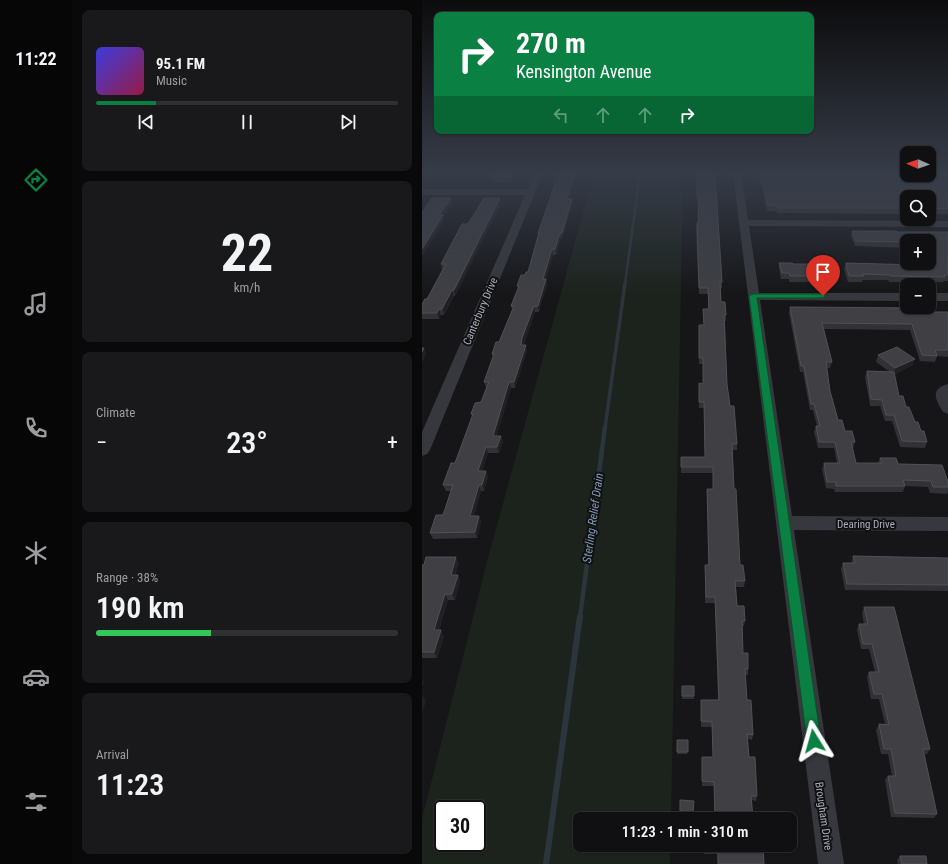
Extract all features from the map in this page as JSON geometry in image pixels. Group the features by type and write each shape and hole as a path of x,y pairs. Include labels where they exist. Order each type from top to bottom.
{"street":[{"name":"Canterbury Drive","path":"422,450 521,213"},
{"name":"Brougham Drive","path":"742,213 831,864"},
{"path":"743,223 948,224"},
{"path":"753,296 900,297"},
{"path":"936,297 948,297"},
{"path":"946,390 944,400 948,409"},
{"name":"Dearing Drive","path":"784,524 948,524"}],"shaded area":[{"name":"Sterling Relief Drain","path":"583,213 682,213 671,812 573,812 573,852 670,852 670,864 422,864 422,819 488,558"}],"building":[{"path":"422,213 440,213 439,215 443,215 422,249"},
{"path":"475,213 492,213 454,290 452,290 442,309 439,309 437,313 422,313 422,304 425,299 427,299 446,264 441,264 462,224 468,224"},
{"path":"545,213 568,213 555,249 552,249 543,279 546,279 538,306 534,306 522,338 521,345 526,345 514,382 509,382 493,436 501,436 497,447 486,447 478,471 486,471 482,485 479,485 470,516 479,516 475,532 430,533 436,515 443,515 453,485 443,485 451,463 455,463 473,414 471,414 475,403 481,402 489,382 484,382 494,354 492,354 496,342 499,342 514,306 511,306 519,286 517,286 521,275 525,275 526,272 528,272"},
{"path":"698,213 718,213 722,282 720,282 721,302 725,302 726,315 724,315 727,384 730,406 734,406 737,444 732,444 734,489 736,489 740,565 743,565 745,581 735,581 737,606 744,606 745,621 742,621 743,653 748,653 748,669 745,669 747,700 751,700 753,735 747,734 749,757 755,757 757,796 751,796 752,812 715,812 714,782 702,781 702,757 713,757 712,722 701,721 701,700 719,700 715,597 706,597 705,565 709,565 707,489 713,489 713,467 681,467 681,457 705,457 704,402 699,402 699,383 703,384 703,358 699,358 699,325 704,325 703,309 709,309 708,288 699,288 697,223"},
{"path":"852,231 948,232 948,275 944,275 945,277 863,274 864,276 849,276 846,263 900,264 900,270 936,270 936,234 900,234 900,242 856,241"},
{"path":"779,263 824,264 828,276 790,276 789,273 782,273"},
{"path":"790,307 900,308 900,314 936,314 936,312 948,312 948,350 935,350 937,356 922,355 912,324 822,323 832,362 826,362 830,391 838,420 842,420 845,431 852,431 855,442 851,442 856,463 882,463 880,458 896,458 898,464 942,465 948,482 948,487 933,487 931,481 903,480 905,486 836,486 836,482 827,482 824,463 840,463 835,442 819,442 816,426 820,426 814,404 811,404 804,366 801,366"},
{"path":"897,347 915,359 895,368 878,355"},
{"path":"867,371 894,372 899,396 903,396 906,407 909,407 915,422 918,422 921,431 924,431 927,442 902,441 894,415 886,415 882,400 871,399"},
{"path":"853,556 948,558 948,585 847,584 843,563 855,563"},
{"path":"426,557 456,557 451,575 458,575 452,594 445,594 434,630 441,630 434,652 422,652 422,565 424,565"},
{"path":"864,607 894,607 930,749 923,749 937,814 895,813 888,776 896,776 891,749 884,749 879,724 889,725 882,694 874,694 869,672 879,672 872,644 863,644 859,624 868,624"},
{"path":"682,686 694,686 694,696 682,696"},
{"path":"677,740 688,740 688,752 677,752"},
{"path":"680,800 694,801 693,812 680,811"},
{"path":"718,852 763,852 764,864 718,864"},
{"path":"900,856 926,856 927,864 902,864"}],"waterway":[{"name":"Sterling Relief Drain","path":"625,284 635,213"},
{"name":"Sterling Relief Drain","path":"605,428 625,283"},
{"name":"Sterling Relief Drain","path":"580,617 605,427"},
{"name":"Sterling Relief Drain","path":"546,864 580,616"}],"route":[{"path":"814,741 753,296 823,296"}]}
